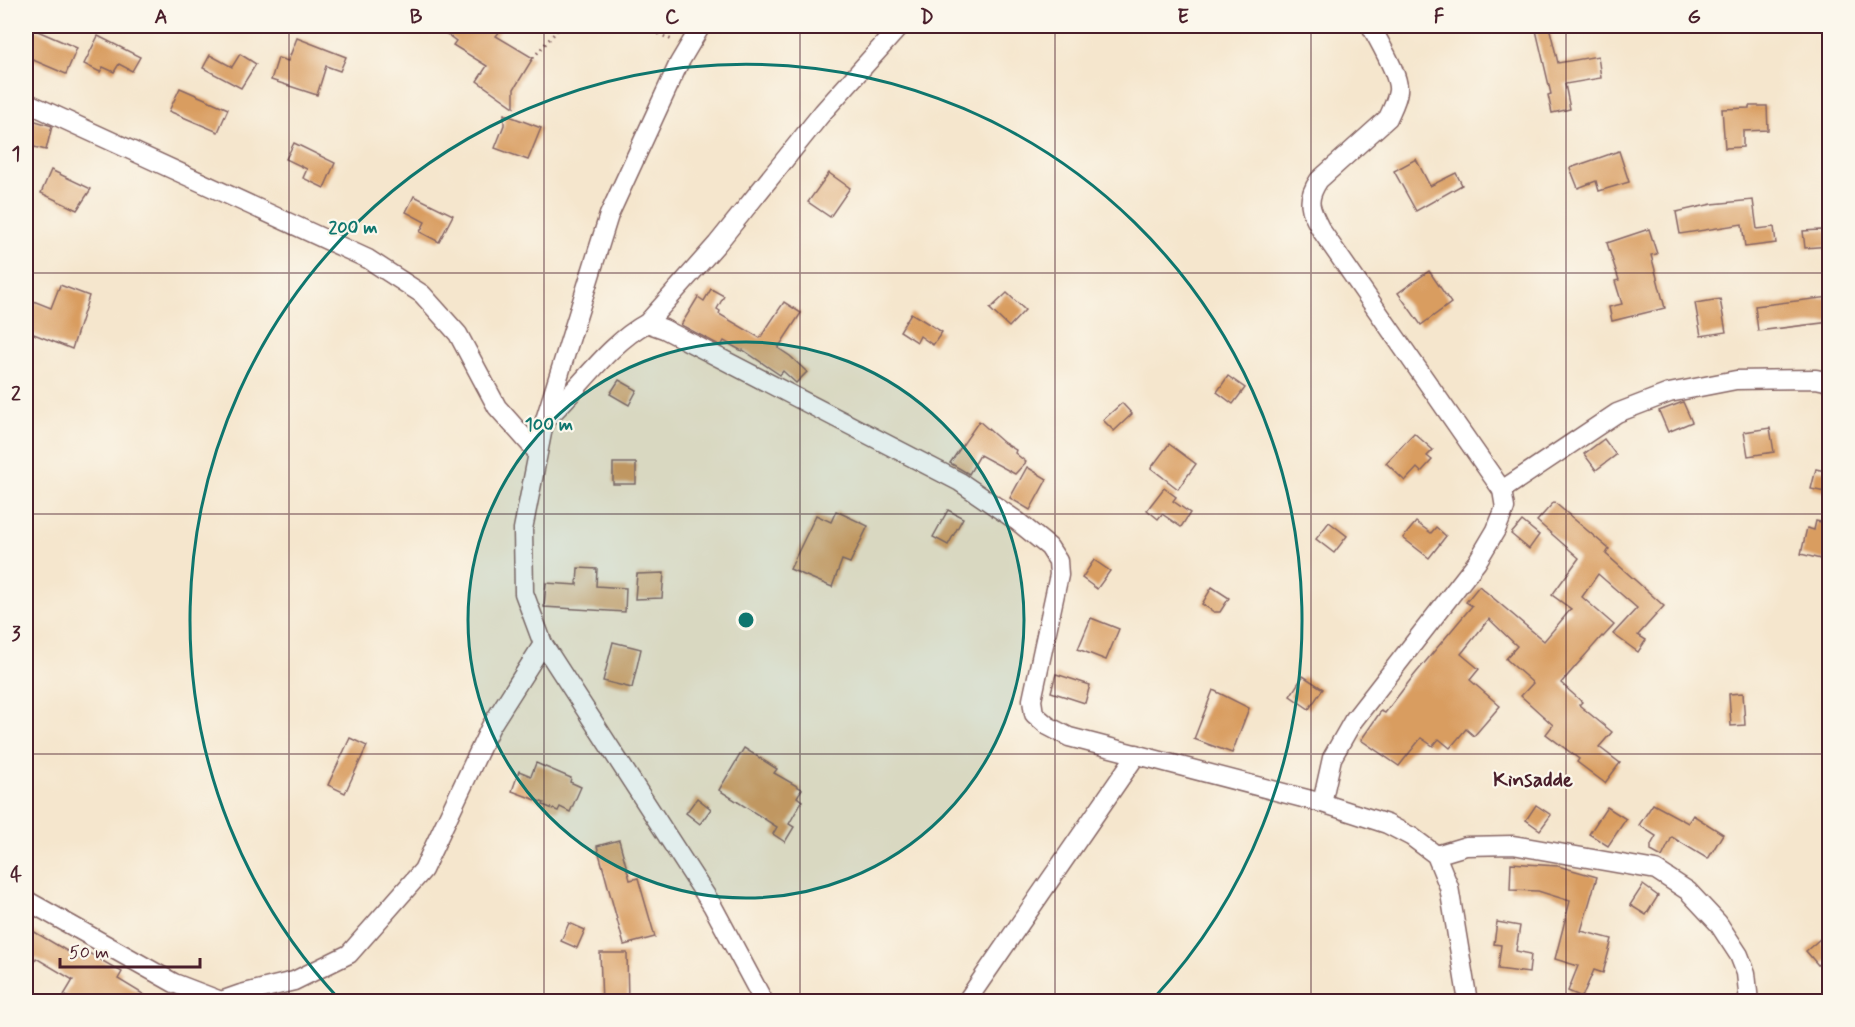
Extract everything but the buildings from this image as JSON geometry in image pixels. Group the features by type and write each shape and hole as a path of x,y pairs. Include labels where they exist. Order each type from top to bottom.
{"street":[{"path":"700,26 679,63 609,215 544,423 523,529 524,592 543,644 712,905 764,1002"},
{"path":"544,423 632,331 647,323 717,244 823,111 900,26"},
{"path":"1322,803 1332,758 1353,721 1477,562 1496,530 1505,508 1502,490 1321,230 1310,209 1311,192 1318,180 1388,118 1394,104 1398,90 1396,77 1371,26"},
{"path":"26,102 368,259 422,294 458,334 497,407 537,452"},
{"path":"647,323 664,329 960,482 1017,521 1049,547 1058,561 1059,575 1032,700 1034,714 1048,726 1069,737 1322,803 1388,824 1412,837 1436,855 1449,887 1468,1002"},
{"path":"1502,490 1617,413 1669,393 1736,380 1816,379 1830,381"},
{"path":"26,900 174,983 221,1001 294,981 349,954 423,870 491,726 543,644"},
{"path":"966,1002 1137,754"},
{"path":"1436,855 1466,846 1513,845 1656,870 1688,891 1718,923 1739,955 1746,973 1749,1002"}],"path":[{"path":"533,58 561,26 610,26"},
{"path":"642,26 650,28 661,36 689,45"}],"district":[{"name":"Kinsadde","path":"1533,780"}]}
